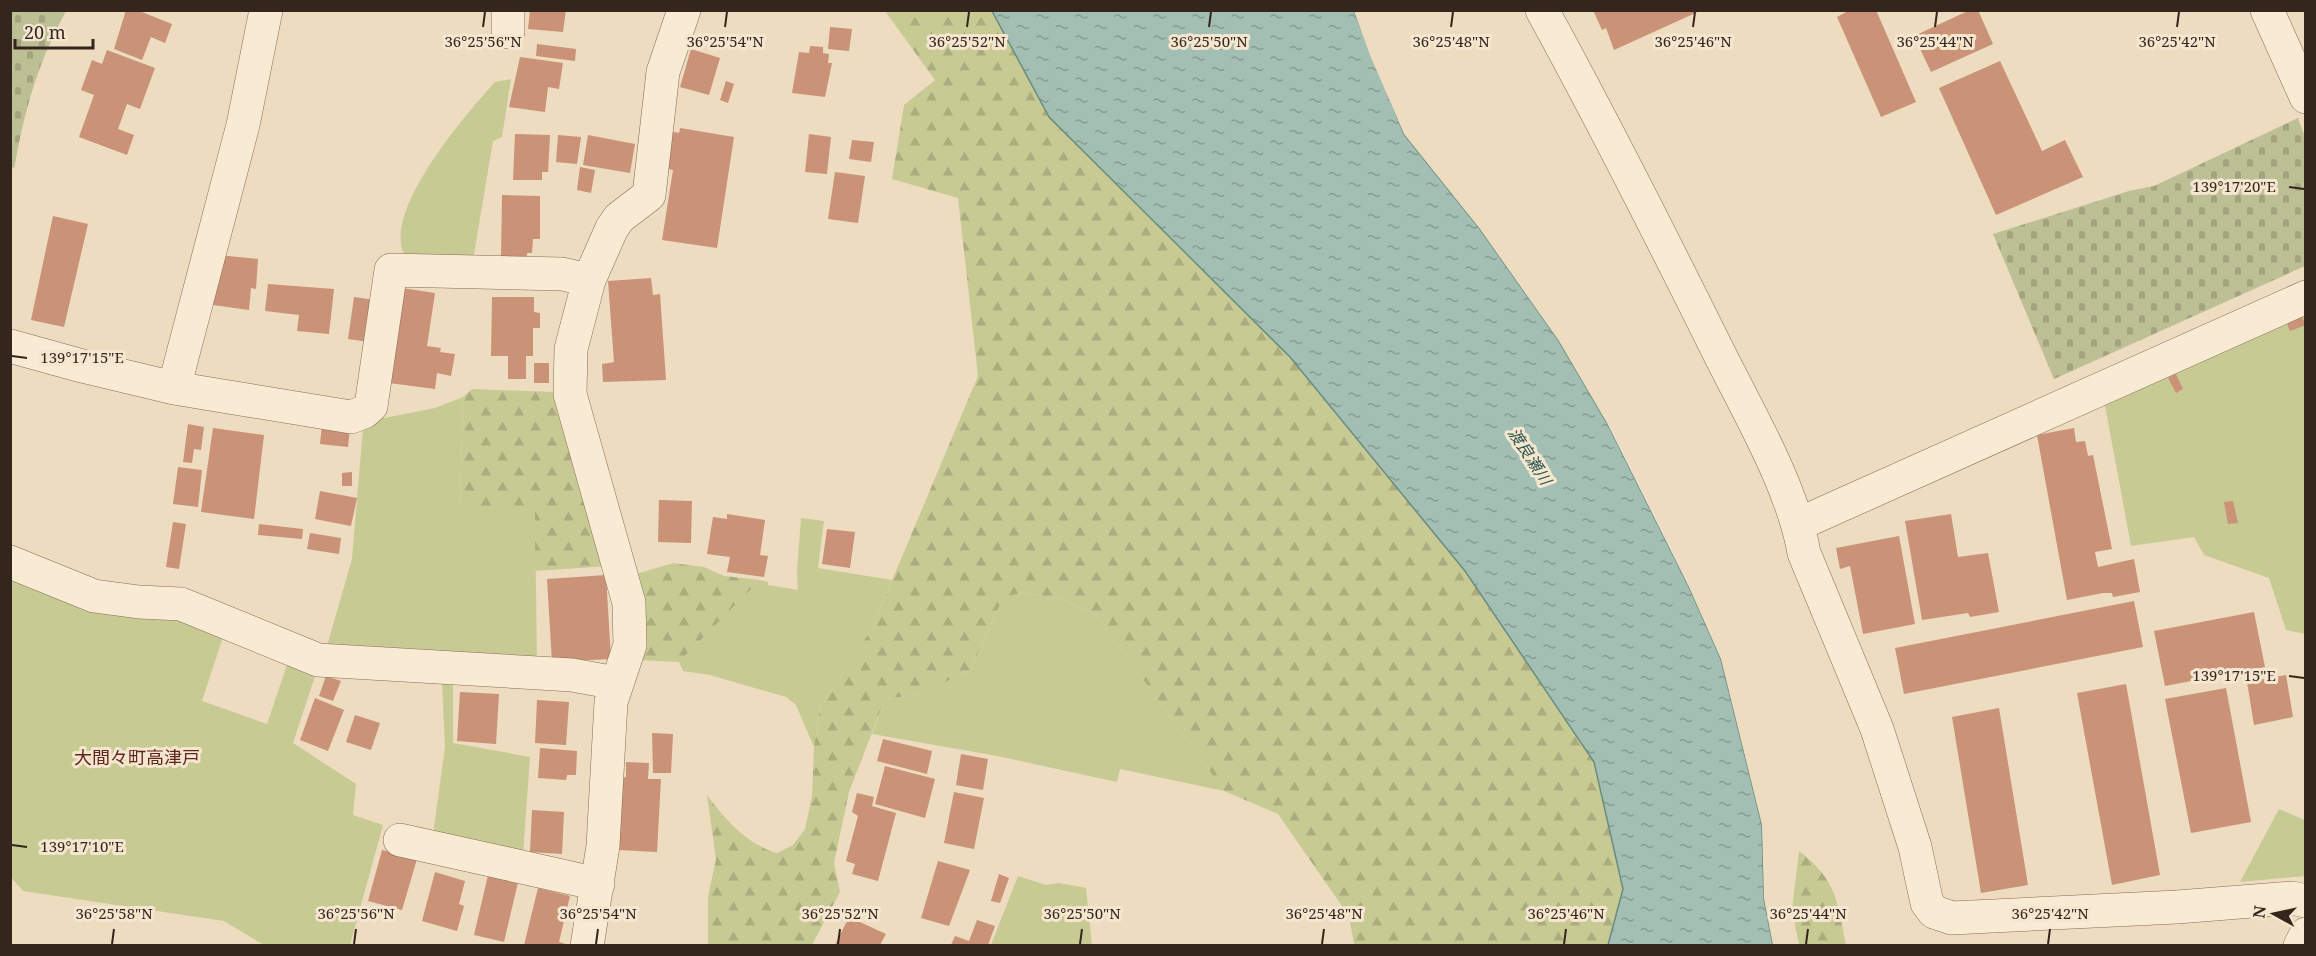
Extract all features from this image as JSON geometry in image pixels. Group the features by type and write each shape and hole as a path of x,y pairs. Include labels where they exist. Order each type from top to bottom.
{"street":[{"path":"174,388 247,108 266,10"},
{"path":"587,945 598,884 606,807 608,730 616,683 630,645 629,603 590,470 570,382 571,349 589,280 612,228 620,218 649,195 663,72 684,10"},
{"path":"1542,10 1704,323 1799,524 1804,553 1877,729 1915,847 1927,903 1934,912 1952,918 2177,907 2292,898 2306,902"},
{"path":"2267,10 2304,92"},
{"path":"10,346 174,388 351,417 364,412 371,406 391,270 562,274 589,280"},
{"path":"1799,524 2306,297"},
{"path":"10,562 94,596 139,602 181,604 318,660 572,675 616,683"},
{"path":"400,840 598,884"},
{"path":"2300,945 2306,934"}],"green space":[{"path":"11,10 66,11 47,50 33,87 14,169 10,163"},
{"path":"885,11 992,11 1049,117 1290,357 1466,571 1594,762 1623,889 1608,945 1354,945 1349,916 1278,814 1224,791 1096,615 1059,598 1021,593 1003,598 970,671 916,695 885,699 849,792 834,863 840,892 812,945 708,945 708,897 716,859 707,795 729,822 746,837 777,853 793,845 805,829 812,796 814,747 820,708 872,628 978,376 958,198 892,179 904,105 935,80"},
{"path":"511,79 502,137 493,141 473,260 404,254 401,235 405,213 431,164 448,139 495,82"},
{"path":"2298,118 2305,137 2305,266 2054,379 1993,234 2129,191 2154,186"},
{"path":"2305,311 2305,634 2286,630 2269,578 2204,555 2194,537 2131,546 2104,400"},
{"path":"472,389 554,392 609,566 535,571 535,511 460,508 463,397"},
{"path":"463,397 460,507 535,511 537,665 325,653 352,559 363,428 379,419 435,408"},
{"path":"801,518 824,521 818,568 892,580 872,628 820,708 814,747 796,705 786,697 710,675 683,671 679,662 760,580 768,582 768,585 798,590"},
{"path":"673,563 704,567 724,576 760,580 679,662 637,660 636,574"},
{"path":"10,573 224,634 202,701 267,724 290,656 317,670 293,743 356,784 353,815 383,825 350,945 264,945 224,921 23,891 10,876"},
{"path":"1021,593 1059,598 1096,615 1224,791 1120,769 1117,782 997,756 872,734 885,699 916,695 970,671 1003,598"},
{"path":"442,681 453,681 453,743 530,757 523,854 433,835 445,747"},
{"path":"2279,809 2305,820 2305,876 2240,882"},
{"path":"1799,851 1821,872 1833,892 1846,945 1799,945 1792,910"},
{"path":"1018,876 1046,885 1059,883 1086,888 1092,945 991,945"}],"water":[{"name":"渡良瀬川","path":"992,11 1354,11 1404,134 1480,229 1559,341 1607,423 1689,587 1721,659 1762,825 1764,899 1773,945 1608,945 1623,889 1594,762 1465,571 1290,357 1049,117"}],"pier":[{"path":"1357,10 1406,133 1483,227 1562,340 1610,421 1692,586 1724,659 1765,824 1767,898 1776,946 1773,945 1764,899 1762,825 1721,659 1689,587 1607,423 1559,341 1480,229 1404,134 1370,55 1354,11"}],"building":[{"path":"126,10 137,10 172,24 165,43 151,37 142,60 114,49"},
{"path":"530,10 566,10 563,32 528,29"},
{"path":"1593,10 1702,10 1614,50 1606,28 1602,30"},
{"path":"1850,10 1876,10 1916,102 1881,117 1837,17"},
{"path":"1970,10 1978,10 1993,44 1931,72 1914,36"},
{"path":"830,27 852,29 849,51 828,49"},
{"path":"537,44 576,49 575,61 536,56"},
{"path":"810,46 823,47 823,53 829,54 828,63 832,63 825,97 792,93 799,52 809,53"},
{"path":"691,49 720,58 709,95 680,87"},
{"path":"107,50 155,68 140,109 127,104 118,129 134,135 127,155 79,137 94,95 81,90 92,60 102,64"},
{"path":"520,57 563,63 559,89 548,87 545,112 509,107"},
{"path":"2000,61 2042,151 2065,140 2083,177 1996,215 1939,88"},
{"path":"726,81 734,84 728,103 720,100"},
{"path":"680,128 734,137 717,248 662,240 673,170 663,168 669,131 679,133"},
{"path":"515,134 550,135 548,172 542,172 542,180 513,180"},
{"path":"809,134 831,137 827,174 805,172"},
{"path":"558,135 581,137 577,164 556,162"},
{"path":"588,135 635,144 630,173 583,165"},
{"path":"852,140 874,142 871,162 849,159"},
{"path":"580,167 595,170 591,193 577,190"},
{"path":"835,172 865,176 858,223 828,219"},
{"path":"502,195 540,196 540,239 533,239 532,253 527,253 527,259 501,259"},
{"path":"53,216 88,224 64,327 31,320"},
{"path":"218,255 258,259 256,289 251,288 249,310 213,305"},
{"path":"651,278 653,295 660,294 666,380 603,382 602,364 614,362 608,281"},
{"path":"268,284 334,289 329,334 297,331 299,315 265,311"},
{"path":"402,288 435,293 427,346 441,348 440,352 455,354 451,376 437,373 435,389 389,383"},
{"path":"354,297 375,300 369,342 348,339"},
{"path":"492,297 534,297 534,312 540,313 540,328 533,328 533,356 526,356 526,379 508,379 508,356 491,356"},
{"path":"2302,317 2306,325 2290,331 2287,324"},
{"path":"534,363 549,363 549,383 534,383"},
{"path":"2176,374 2183,389 2176,393 2168,378"},
{"path":"188,424 204,427 201,450 194,449 192,463 183,462"},
{"path":"322,425 350,428 348,447 320,444"},
{"path":"213,428 264,435 254,519 201,512"},
{"path":"2074,428 2076,442 2085,441 2088,456 2093,455 2112,549 2095,552 2098,567 2134,559 2140,592 2113,597 2112,593 2103,593 2067,600 2037,435"},
{"path":"178,467 202,470 198,507 173,504"},
{"path":"352,472 352,486 342,486 342,473"},
{"path":"320,491 357,498 351,526 315,519"},
{"path":"659,500 692,501 691,543 658,542"},
{"path":"2233,501 2238,523 2228,524 2224,502"},
{"path":"727,514 765,520 760,555 768,556 764,577 727,572 730,557 707,554 713,517 727,519"},
{"path":"1951,514 1958,557 1988,553 1999,612 1970,617 1968,613 1922,620 1905,521"},
{"path":"173,522 186,524 179,569 166,567"},
{"path":"259,524 303,529 302,539 258,535"},
{"path":"827,529 855,532 850,568 822,564"},
{"path":"310,533 341,538 339,554 307,549"},
{"path":"1899,536 1915,624 1863,634 1850,566 1840,569 1836,548"},
{"path":"606,575 611,659 552,662 547,579"},
{"path":"2134,601 2143,647 1904,694 1895,648"},
{"path":"2254,612 2265,667 2165,686 2154,631"},
{"path":"2286,675 2293,717 2254,725 2247,682"},
{"path":"326,676 341,681 333,701 319,696"},
{"path":"2126,684 2160,875 2112,885 2077,693"},
{"path":"2226,688 2251,822 2191,833 2165,699"},
{"path":"460,692 499,694 496,744 457,741"},
{"path":"315,698 344,710 328,751 300,740"},
{"path":"537,700 569,702 566,745 535,743"},
{"path":"1999,708 2028,885 1981,893 1952,717"},
{"path":"355,715 380,723 371,750 346,742"},
{"path":"652,733 673,734 671,773 653,773"},
{"path":"883,739 932,751 927,774 877,761"},
{"path":"540,748 577,751 576,775 567,775 566,780 538,778"},
{"path":"961,754 988,759 983,790 956,785"},
{"path":"626,762 649,763 648,779 661,779 657,852 618,850 622,778 626,777"},
{"path":"885,766 935,779 925,818 875,804"},
{"path":"954,792 984,798 974,849 944,843"},
{"path":"857,793 874,797 872,806 896,813 878,881 852,874 855,864 846,861 858,816 852,812"},
{"path":"532,810 564,812 562,854 530,852"},
{"path":"382,850 417,859 402,910 368,901"},
{"path":"938,861 970,870 949,926 921,918"},
{"path":"489,871 519,878 504,942 474,935"},
{"path":"435,872 465,881 459,904 464,906 457,931 422,921"},
{"path":"999,874 1009,878 1000,903 991,901"},
{"path":"538,888 570,896 559,942 569,945 524,945"},
{"path":"849,917 886,934 880,945 835,945"},
{"path":"977,920 995,926 988,945 951,945 955,936 969,941"}],"district":[{"name":"大間々町高津戸","path":"137,758"}]}
